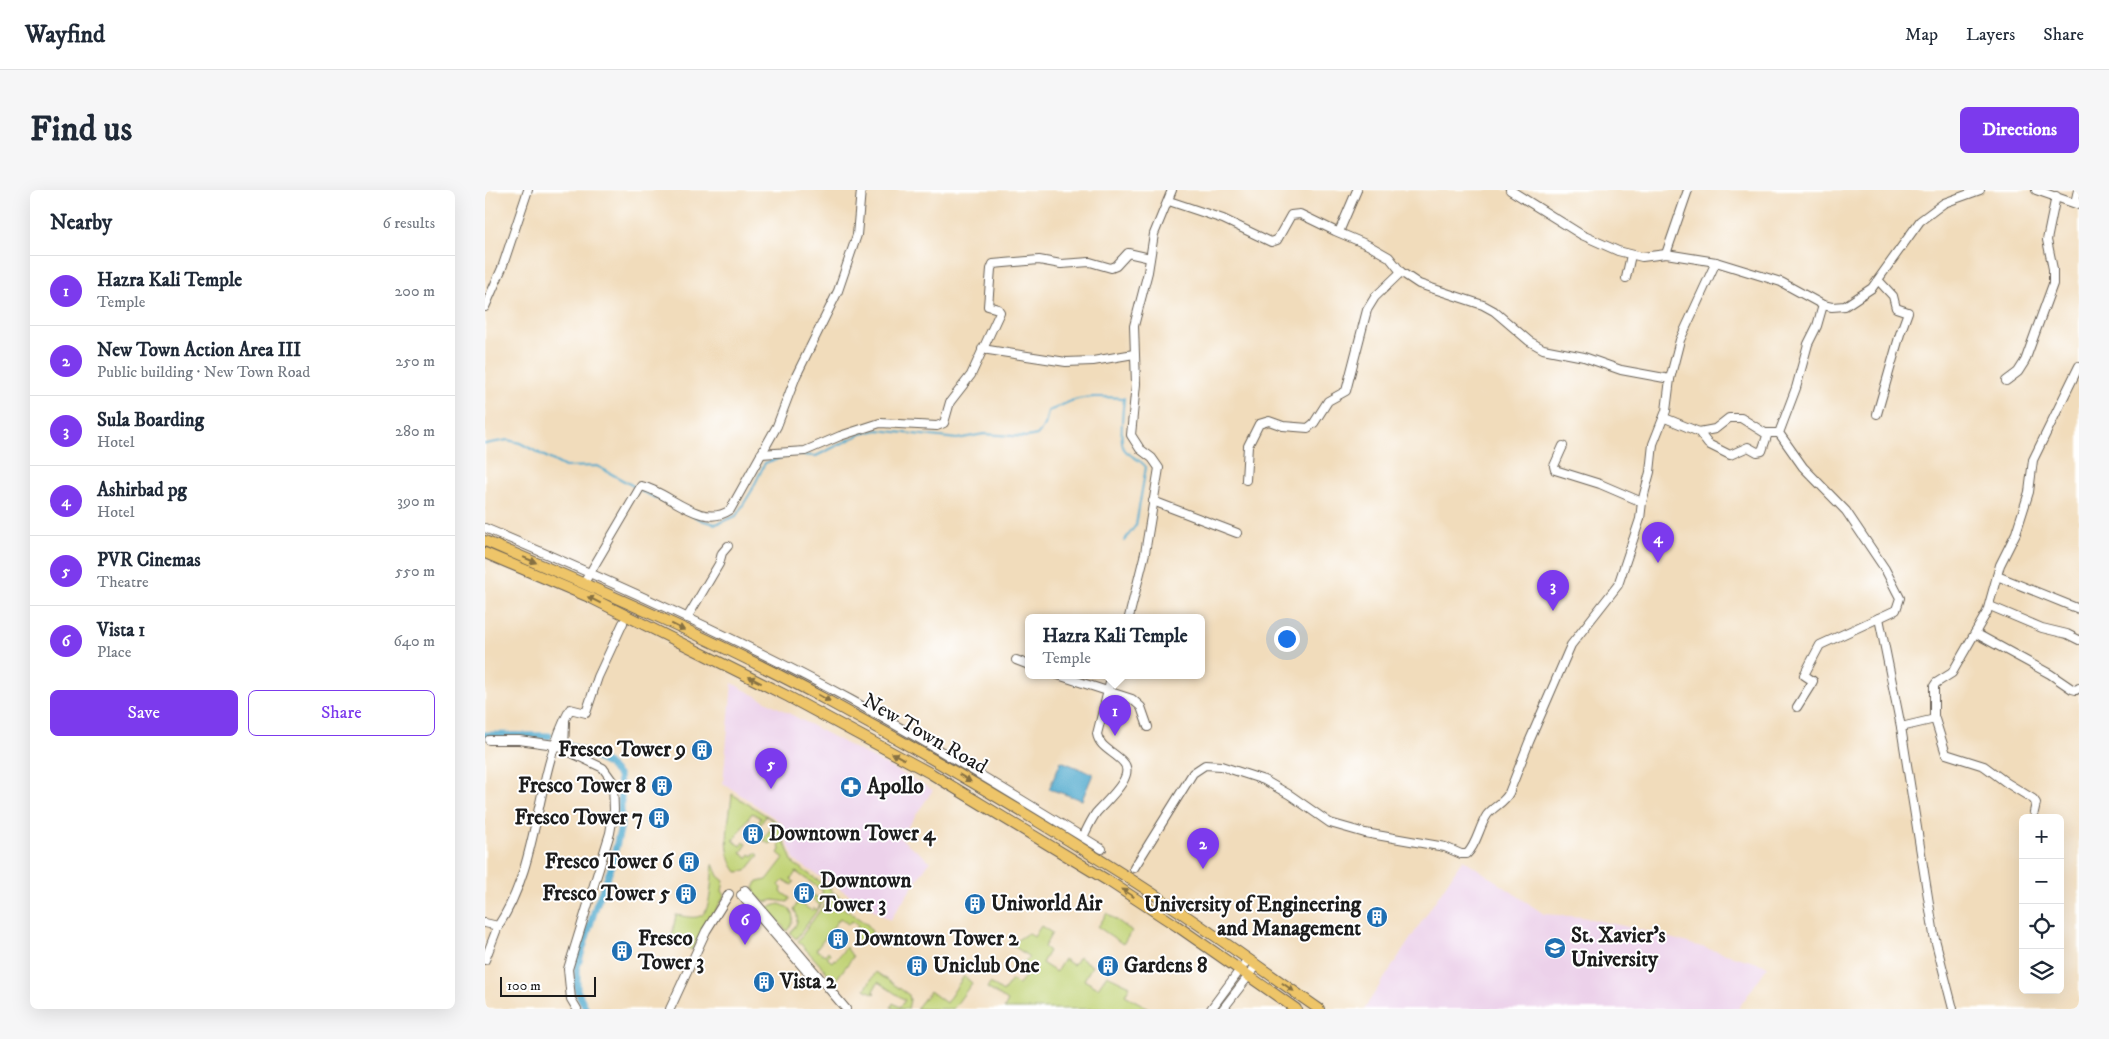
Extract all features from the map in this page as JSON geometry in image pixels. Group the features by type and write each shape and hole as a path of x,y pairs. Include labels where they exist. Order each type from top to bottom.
{"main road":[{"name":"New Town Road","path":"485,541 584,583 771,671 948,768 1125,876 1319,1009"},
{"name":"New Town Road","path":"485,553 589,597 789,697 903,758 1032,839 1125,892 1296,1009"}],"street":[{"path":"485,307 502,268 528,190"},
{"path":"584,583 640,488 700,514 718,516 729,510 734,503 777,426 797,376 838,291 857,235 861,190"},
{"path":"1130,614 1145,553 1159,468 1152,458 1140,449 1131,435 1136,384 1133,326 1147,279 1149,258 1156,228 1169,201 1172,190"},
{"path":"1339,232 1357,190"},
{"path":"1510,190 1582,235 1631,255 1642,257 1666,254 1717,262 1781,282 1823,306 1832,307 1845,306 1872,288 1879,281 1908,236 1920,222 1944,203 1980,190"},
{"path":"1666,254 1688,190"},
{"path":"2037,190 2077,204 2078,190"},
{"path":"2005,381 2018,372 2025,361 2053,284 2053,270 2047,240 2056,196"},
{"path":"1169,201 1223,219 1271,242 1277,240 1291,215 1294,213 1300,214 1364,242 1383,254 1401,272 1424,286 1483,305 1494,311 1529,341 1543,349 1584,357 1621,370 1670,380"},
{"path":"761,454 805,451 840,436 880,423 941,425 944,423 950,402 971,375 1000,312 988,306 993,264 1042,260 1050,264 1090,262 1111,268 1116,266 1128,253 1149,258"},
{"path":"1626,278 1631,255"},
{"path":"1134,868 1193,773 1205,764 1221,766 1264,780 1290,795 1330,824 1365,833 1445,847 1461,854 1467,854 1472,849 1486,816 1505,800 1509,793 1571,645 1618,585 1638,525 1650,472 1653,444 1665,418 1670,380 1685,326 1717,262"},
{"path":"1246,480 1248,446 1259,424 1269,420 1283,426 1308,428 1314,423 1328,401 1346,391 1367,310 1375,298 1401,272"},
{"path":"1877,414 1899,334 1908,312 1896,308 1893,296 1879,281"},
{"path":"1779,433 1823,306"},
{"path":"982,349 1066,362 1093,361 1134,354"},
{"path":"2033,812 2036,803 2033,799 1983,766 1946,754 1935,719 1935,684 1952,673 1989,606 2000,565 2016,533 2029,492 2033,460 2079,366"},
{"path":"1665,418 1699,432 1709,444 1730,455 1747,447 1757,452 1762,451 1768,433"},
{"path":"1699,432 1715,429 1729,418 1741,418 1768,433 1779,433"},
{"path":"1779,433 1803,467 1842,506 1885,569 1900,601 1896,610 1820,645 1803,675 1813,681 1813,683 1797,707"},
{"path":"1563,446 1554,470 1600,484 1642,502"},
{"path":"1153,502 1237,533"},
{"path":"485,528 590,572 852,700 1102,849"},
{"path":"687,618 719,564 722,553 728,546"},
{"path":"1997,576 2079,609"},
{"path":"1989,606 2079,640"},
{"path":"1879,618 1901,727 1934,935 1953,1009"},
{"path":"485,960 497,926 517,888 525,864 555,745 565,720 571,709 586,713 598,677 623,623"},
{"path":"1975,633 2072,688 2076,690 2079,688"},
{"path":"1015,660 1025,664"},
{"path":"1070,679 1132,699 1141,707 1148,727"},
{"path":"1083,837 1092,819 1119,787 1127,772 1127,767 1123,762 1098,740 1098,727 1111,679"},
{"path":"1901,727 1935,719"},
{"path":"564,750 565,720"},
{"path":"489,740 519,740 555,745 603,768 613,782 614,810 610,833 568,969 571,999 577,1009"},
{"path":"743,892 840,1009"},
{"path":"670,1009 706,931 730,895 709,933 674,1009"},
{"path":"485,923 497,926"},
{"path":"781,937 846,1009"},
{"path":"1223,1009 1252,962"},
{"path":"1211,1009 1244,973"}],"shaded area":[{"path":"732,683 933,790 900,838 930,861 890,920 795,861 784,835 782,823 723,783"},
{"name":"St. Xavier's University","path":"1463,859 1544,914 1582,917 1642,930 1768,966 1738,1009 1364,1009"}],"green space":[{"path":"732,794 780,824 781,835 776,842 773,841 769,844 763,840 773,825 770,823 772,820 766,816 760,825 758,823 761,818 752,813 733,841 741,846 744,842 747,844 741,853 747,858 750,854 753,856 755,853 759,855 746,871 737,872 732,864 727,845"},
{"path":"783,838 793,863 832,890 796,939 790,933 797,921 794,909 798,902 812,911 814,908 817,910 820,905 811,898 813,895 819,898 823,891 796,872 791,879 794,882 792,885 784,880 779,885 782,888 781,892 790,898 788,902 773,900 766,902 755,896 754,888 757,882 767,880 784,858 778,853 780,850 779,845"},
{"path":"713,864 718,876 724,881 722,891 725,895 692,950 671,939 676,915 695,917 704,913 709,901"},
{"path":"833,892 841,898 839,905 868,925 872,932 866,945 854,937 858,925 852,921 848,924 840,918 816,950 825,955 828,951 830,953 827,958 832,962 834,959 836,960 846,947 853,957 835,981 798,941"},
{"path":"779,904 788,908 792,914 792,922 787,931 767,908"},
{"path":"1107,913 1132,931 1123,944 1098,927"},
{"path":"1041,926 1052,933 1044,947 1049,951 1042,963 1056,972 1064,959 1073,965 1079,957 1092,966 1084,980 1098,988 1107,975 1130,986 1125,995 1150,1009 1004,1009 1008,1001 987,988 990,983 1003,992 1012,980 1019,985 1026,975 1019,970 1029,957 1011,944 1028,933 1034,937"},
{"path":"876,972 909,995 908,1009 895,1009 891,1007 893,1003 900,1007 905,1000 878,982 873,991 874,994 865,989"},
{"path":"964,976 972,983 953,1009 916,1009 930,991 946,1003"}],"water":[{"path":"1061,761 1093,774 1082,800 1049,789"}],"waterway":[{"path":"797,455 816,456 861,434 878,430 957,439 984,434 1027,437 1037,435 1045,425 1048,411 1071,401 1090,397 1124,398 1122,425 1124,449 1146,467 1136,525 1124,541"},
{"path":"485,444 508,440 520,443 565,467 597,466 637,488"},
{"path":"641,491 704,521 716,524 736,516 751,492 765,463 790,455"},
{"path":"485,735 549,736"},
{"path":"567,744 608,764 619,776 621,794 621,826 611,868 596,906 577,967 577,990 586,1009"}],"place":[{"name":"Ashirbad pg","path":"1658,563"},
{"name":"Sula Boarding","path":"1553,611"},
{"name":"Hazra Kali Temple","path":"1115,736"},
{"name":"Fresco Tower 9","path":"702,750"},
{"name":"Fresco Tower 8","path":"662,786"},
{"name":"Apollo","path":"851,787"},
{"name":"PVR Cinemas","path":"771,789"},
{"name":"Fresco Tower 7","path":"659,818"},
{"name":"Downtown Tower 4","path":"753,834"},
{"name":"Fresco Tower 6","path":"689,862"},
{"name":"New Town Action Area III","path":"1203,869"},
{"name":"Downtown Tower 3","path":"804,893"},
{"name":"Fresco Tower 5","path":"686,894"},
{"name":"Uniworld Air","path":"975,904"},
{"name":"University of Engineering and Management","path":"1377,917"},
{"name":"Downtown Tower 2","path":"838,939"},
{"name":"Vista 1","path":"745,945"},
{"name":"St. Xavier's University","path":"1555,948"},
{"name":"Fresco Tower 3","path":"622,951"},
{"name":"Uniclub One","path":"917,966"},
{"name":"Gardens 8","path":"1108,966"},
{"name":"Vista 2","path":"764,982"}]}
